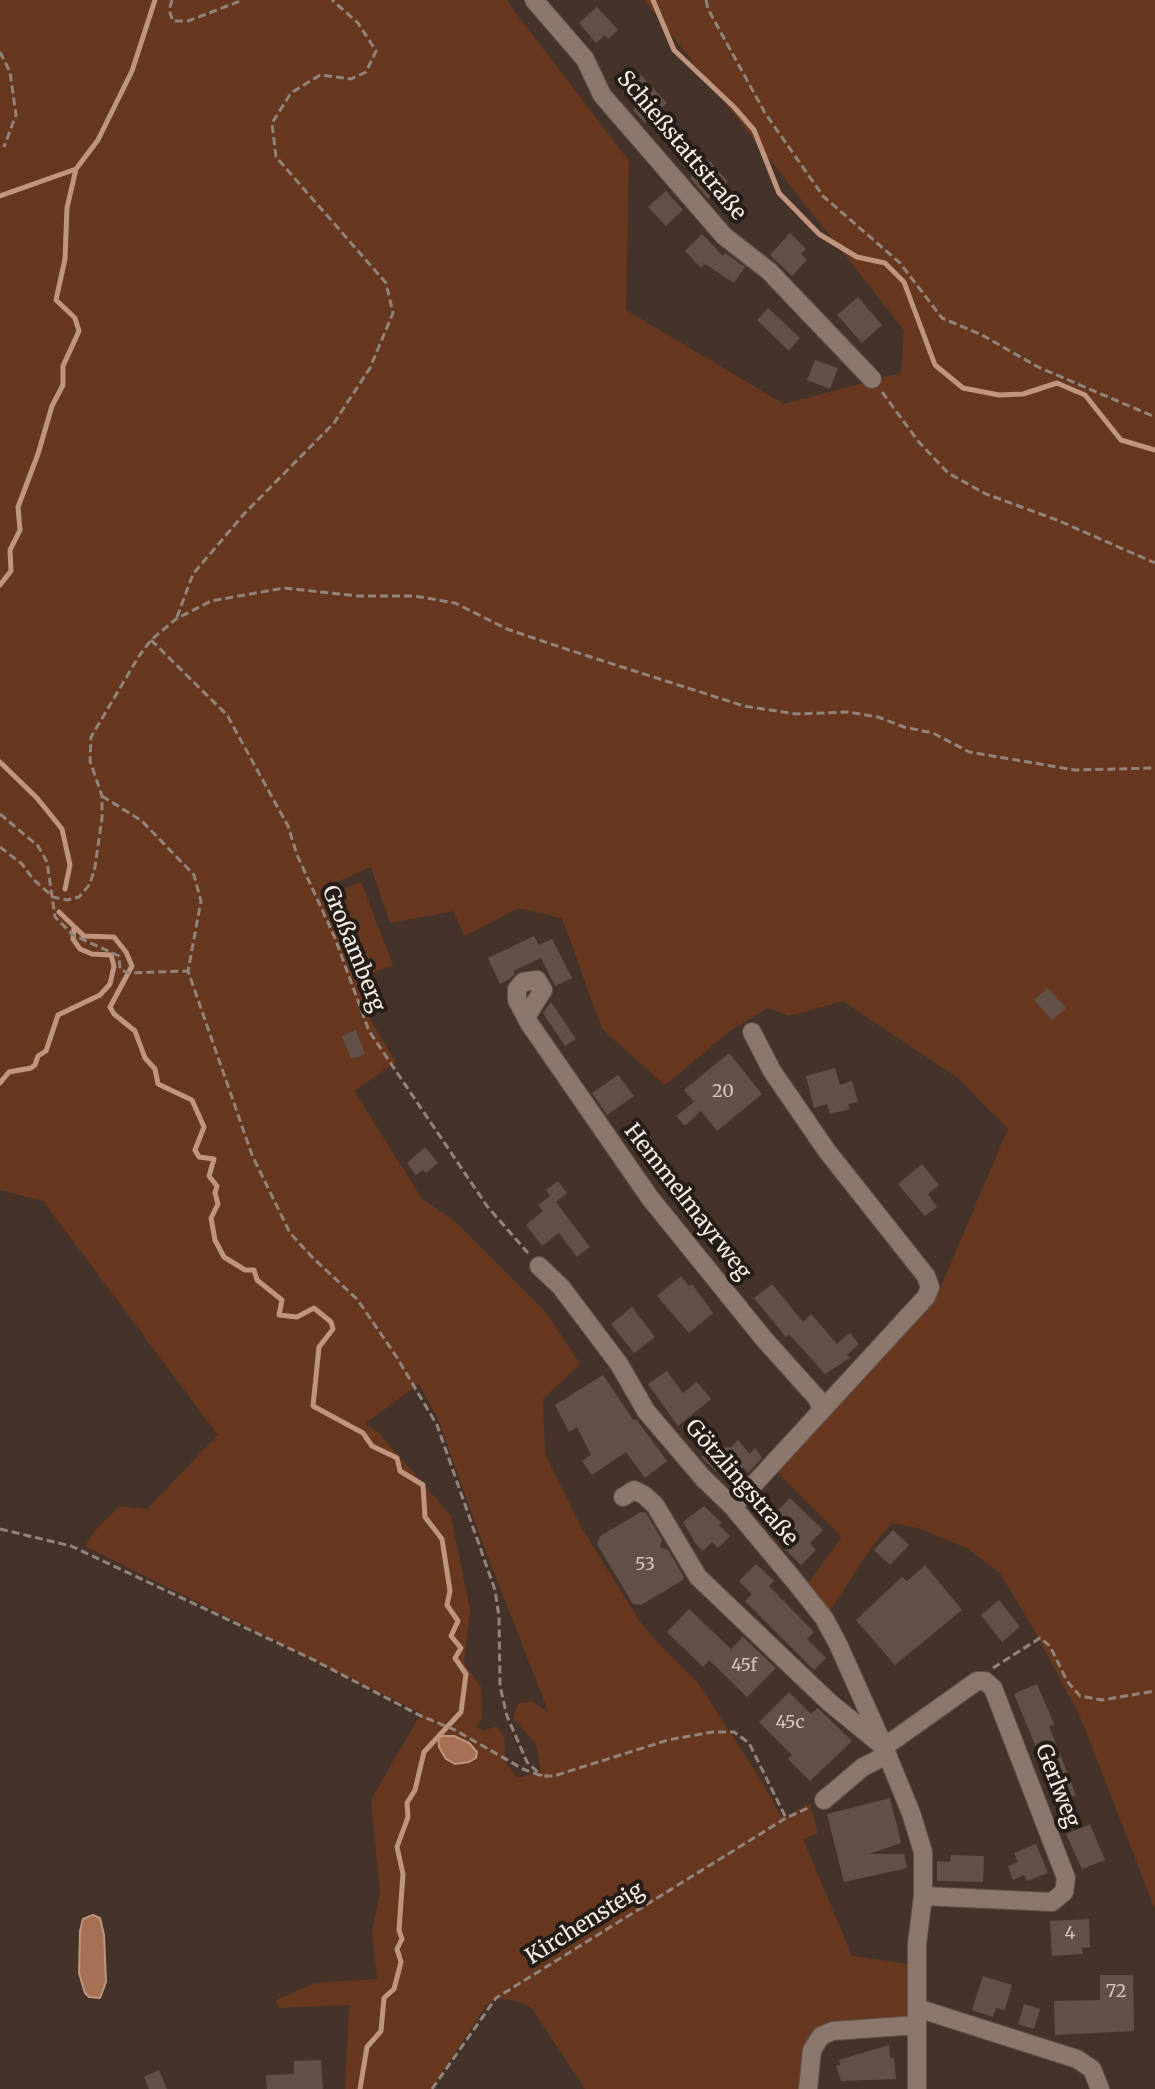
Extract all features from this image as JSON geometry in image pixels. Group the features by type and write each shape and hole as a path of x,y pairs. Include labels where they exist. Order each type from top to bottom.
{"street":[{"name":"Schießstattstraße","path":"534,0 585,59 602,95 724,236 769,271 872,379"},
{"name":"Hemmelmayrweg","path":"526,1017 650,1198 764,1339 817,1398 821,1408"},
{"path":"733,1507 926,1297 930,1287 926,1276 827,1151 772,1071 752,1032"},
{"name":"Götzlingstraße","path":"539,1266 561,1287 610,1353 646,1411 703,1478 733,1507 824,1618 886,1751 923,1852 923,1896 917,1944 917,2089"},
{"name":"Götzlingstraße","path":"623,1497 634,1490 655,1505 698,1577 829,1702 886,1751"},
{"path":"824,1800 949,1698 977,1681 985,1681"},
{"name":"Gerlweg","path":"923,1896 1052,1902 1064,1892 1066,1878 1061,1864 993,1688 985,1681"},
{"path":"808,2089 812,2050 821,2036 833,2031 917,2017 1077,2059 1092,2069 1100,2089"}],"path":[{"path":"172,0 169,10 173,21 188,21 243,0"},
{"path":"176,619 193,574 244,514 334,423 370,368 393,313 386,283 276,157 272,123 291,93 320,75 351,79 366,72 376,51 358,23 332,0"},
{"path":"706,0 765,113 823,196 900,263 942,318 982,335 1038,367 1155,417"},
{"path":"0,52 10,72 16,115 4,147"},
{"path":"872,379 918,441 948,473 986,494 1057,520 1155,563"},
{"path":"0,847 22,864 53,897 67,900 79,897 90,884 102,818 102,796 90,761 91,737 151,640 176,619 211,601 284,588 358,596 415,596 455,603 507,629 744,706 796,714 848,712 878,717 933,733 969,752 1075,770 1155,768"},
{"name":"Großamberg","path":"151,640 227,715 288,826 297,855 335,938 369,1031 487,1206 539,1266"},
{"path":"102,796 142,821 194,875 201,901 188,971 252,1155 290,1233 357,1299 437,1425 495,1590 499,1617 500,1686 507,1716 527,1762 542,1776"},
{"path":"0,814 38,846 47,862 55,917 73,935 119,956 120,969 128,973 188,971"},
{"path":"0,1529 71,1546 314,1660 542,1776 554,1776 668,1740 712,1732 734,1732 749,1743 786,1818"},
{"path":"985,1681 994,1666 1040,1638 1050,1646 1067,1681 1080,1696 1102,1700 1155,1691"},
{"name":"Kirchensteig","path":"432,2089 496,1998 786,1818 824,1800"}],"shaded area":[{"path":"0,0 506,0 629,161 626,310 784,404 901,373 904,330 644,0 1155,0 1155,1909 1080,1716 1000,1573 967,1548 918,1528 892,1523 870,1549 829,1612 808,1583 842,1537 775,1470 940,1289 1008,1129 958,1078 843,1001 789,1016 768,1008 731,1030 665,1085 602,1029 562,918 518,908 465,936 453,911 390,923 371,867 321,889 373,1025 396,1062 354,1091 422,1199 453,1220 547,1314 580,1364 543,1399 545,1454 581,1527 640,1622 697,1682 782,1818 810,1804 818,1833 803,1839 852,1956 908,1964 909,2029 825,2041 816,2089 585,2089 531,2007 496,1998 485,2007 431,2089 345,2089 349,2005 278,2008 276,2000 315,1983 377,1979 372,1932 380,1893 371,1800 421,1713 85,1546 98,1527 120,1506 147,1509 218,1435 43,1201 0,1190","holes":["419,1384 438,1419 549,1713 531,1701 518,1704 513,1718 536,1744 541,1772 518,1778 506,1764 504,1736 496,1726 483,1731 476,1727 482,1719 481,1687 464,1663 470,1610 451,1516 378,1432 364,1424"]},
{"path":"361,882 393,965 358,978 326,896"},
{"path":"438,1736 454,1736 469,1743 477,1752 476,1758 455,1764 446,1759 439,1747"},
{"path":"93,1915 100,1918 104,1935 106,1982 100,1998 89,1997 85,1993 79,1973 80,1931 83,1919"}],"building":[{"path":"597,7 618,30 608,39 605,35 596,43 579,23"},
{"path":"641,75 667,103 645,123 622,92"},
{"path":"710,161 728,182 708,199 690,178"},
{"path":"666,191 683,210 666,226 648,207"},
{"path":"790,233 806,249 801,254 807,260 792,276 770,255"},
{"path":"702,234 723,256 725,253 745,267 734,283 705,264 701,268 685,251"},
{"path":"858,297 882,325 862,343 837,315"},
{"path":"768,308 800,338 789,351 757,320"},
{"path":"815,360 838,368 830,389 807,380"},
{"path":"534,936 539,945 552,939 572,978 555,986 541,958 513,971 515,974 500,984 488,958"},
{"path":"1048,988 1066,1008 1052,1020 1034,1000"},
{"path":"551,1002 576,1039 565,1046 543,1013"},
{"path":"356,1030 365,1054 351,1059 342,1036"},
{"path":"729,1053 762,1094 717,1131 701,1111 685,1126 676,1116 694,1102 684,1090"},
{"path":"835,1068 840,1085 852,1081 858,1102 848,1104 850,1109 830,1114 827,1104 814,1108 806,1076"},
{"path":"618,1075 634,1096 607,1115 592,1093"},
{"path":"425,1147 438,1163 426,1173 423,1170 416,1175 407,1163"},
{"path":"922,1164 939,1185 928,1194 937,1207 925,1216 898,1184"},
{"path":"558,1181 567,1193 556,1202 590,1247 577,1257 559,1233 542,1246 526,1225 543,1211 538,1205 550,1196 546,1190"},
{"path":"681,1276 689,1286 692,1284 713,1313 689,1333 657,1296"},
{"path":"772,1284 803,1322 811,1314 837,1344 850,1333 859,1344 847,1355 850,1358 825,1374 789,1334 786,1337 754,1298"},
{"path":"632,1307 655,1337 634,1353 611,1324"},
{"path":"667,1371 683,1393 697,1382 711,1399 678,1426 648,1384"},
{"path":"603,1375 634,1421 636,1419 667,1461 645,1478 626,1452 592,1475 582,1461 591,1455 577,1427 569,1432 555,1405"},
{"path":"738,1440 750,1454 755,1448 762,1458 748,1473 743,1467 732,1479 724,1479 701,1457 715,1442 721,1448 731,1447"},
{"path":"790,1498 823,1530 810,1543 816,1550 801,1565 785,1549 791,1543 768,1520"},
{"path":"704,1506 722,1523 719,1525 730,1536 718,1548 712,1542 703,1551 683,1522"},
{"path":"641,1512 646,1513 662,1540 660,1547 668,1550 684,1577 641,1605 633,1604 597,1544 600,1536"},
{"path":"893,1530 909,1545 890,1565 874,1550"},
{"path":"756,1564 774,1581 769,1586 814,1632 807,1639 826,1658 814,1670 745,1601 752,1594 739,1581"},
{"path":"925,1565 962,1610 895,1665 856,1620 902,1577 907,1581"},
{"path":"999,1600 1020,1627 1002,1642 981,1615"},
{"path":"689,1609 731,1649 743,1637 776,1668 747,1697 709,1660 703,1667 667,1632"},
{"path":"1037,1684 1054,1724 1049,1726 1076,1795 1061,1801 1058,1793 1050,1796 1042,1775 1047,1774 1014,1694"},
{"path":"789,1692 811,1714 818,1708 852,1741 810,1781 788,1759 792,1755 759,1722"},
{"path":"890,1798 901,1843 869,1854 904,1854 907,1868 844,1882 827,1814"},
{"path":"1090,1824 1105,1860 1082,1869 1066,1834"},
{"path":"1036,1844 1048,1873 1027,1881 1024,1875 1013,1880 1008,1866 1018,1862 1014,1853"},
{"path":"951,1855 984,1856 983,1882 937,1881 937,1861 950,1862"},
{"path":"1089,1919 1090,1947 1082,1948 1083,1954 1052,1956 1050,1921"},
{"path":"1100,1975 1133,1975 1134,2031 1055,2035 1054,2001 1100,2000"},
{"path":"983,1976 1012,1985 1005,2010 996,2008 993,2017 972,2010"},
{"path":"1024,2004 1040,2009 1034,2029 1018,2024"},
{"path":"889,2045 896,2079 841,2081 836,2066 840,2065 839,2060"},
{"path":"321,2060 323,2089 267,2089 266,2075 294,2074 294,2061"},
{"path":"159,2070 167,2089 149,2089 144,2077"}],"waterway":[{"path":"0,585 11,571 10,550 20,530 18,507 52,406 63,385 63,366 79,331 75,318 56,300 65,259 67,208 76,169 98,140 132,71 155,0"},
{"path":"653,0 674,50 754,130 779,193 819,234 857,257 885,263 904,282 935,365 963,388 999,395 1023,394 1057,383 1085,395 1121,440 1155,450"},
{"path":"0,196 76,169"},
{"path":"0,762 37,798 62,829 70,865 65,889"},
{"path":"59,912 84,936 114,937 126,952 132,966 110,1007 135,1031 145,1058 155,1069 158,1084 192,1100 204,1127 195,1150 199,1157 214,1159 209,1176 217,1186 218,1204 211,1218 215,1240 224,1257 245,1270 254,1270 257,1280 282,1300 279,1315 297,1317 314,1308 331,1322 333,1329 319,1347 313,1406 363,1433 372,1446 397,1458 400,1471 423,1485 425,1517 442,1539 450,1591 447,1605 458,1621 451,1636 461,1648 455,1658 466,1674 461,1712 424,1752 415,1790 407,1803 408,1817 397,1847 403,1874 399,1930 402,1939 397,1949 401,1962 394,1989 384,1998 381,2031 367,2047 360,2089"},
{"path":"0,1083 9,1072 35,1065 38,1056 46,1051 58,1015 100,995 110,984 114,966 111,955 92,954 80,949 73,939 74,928"}]}
